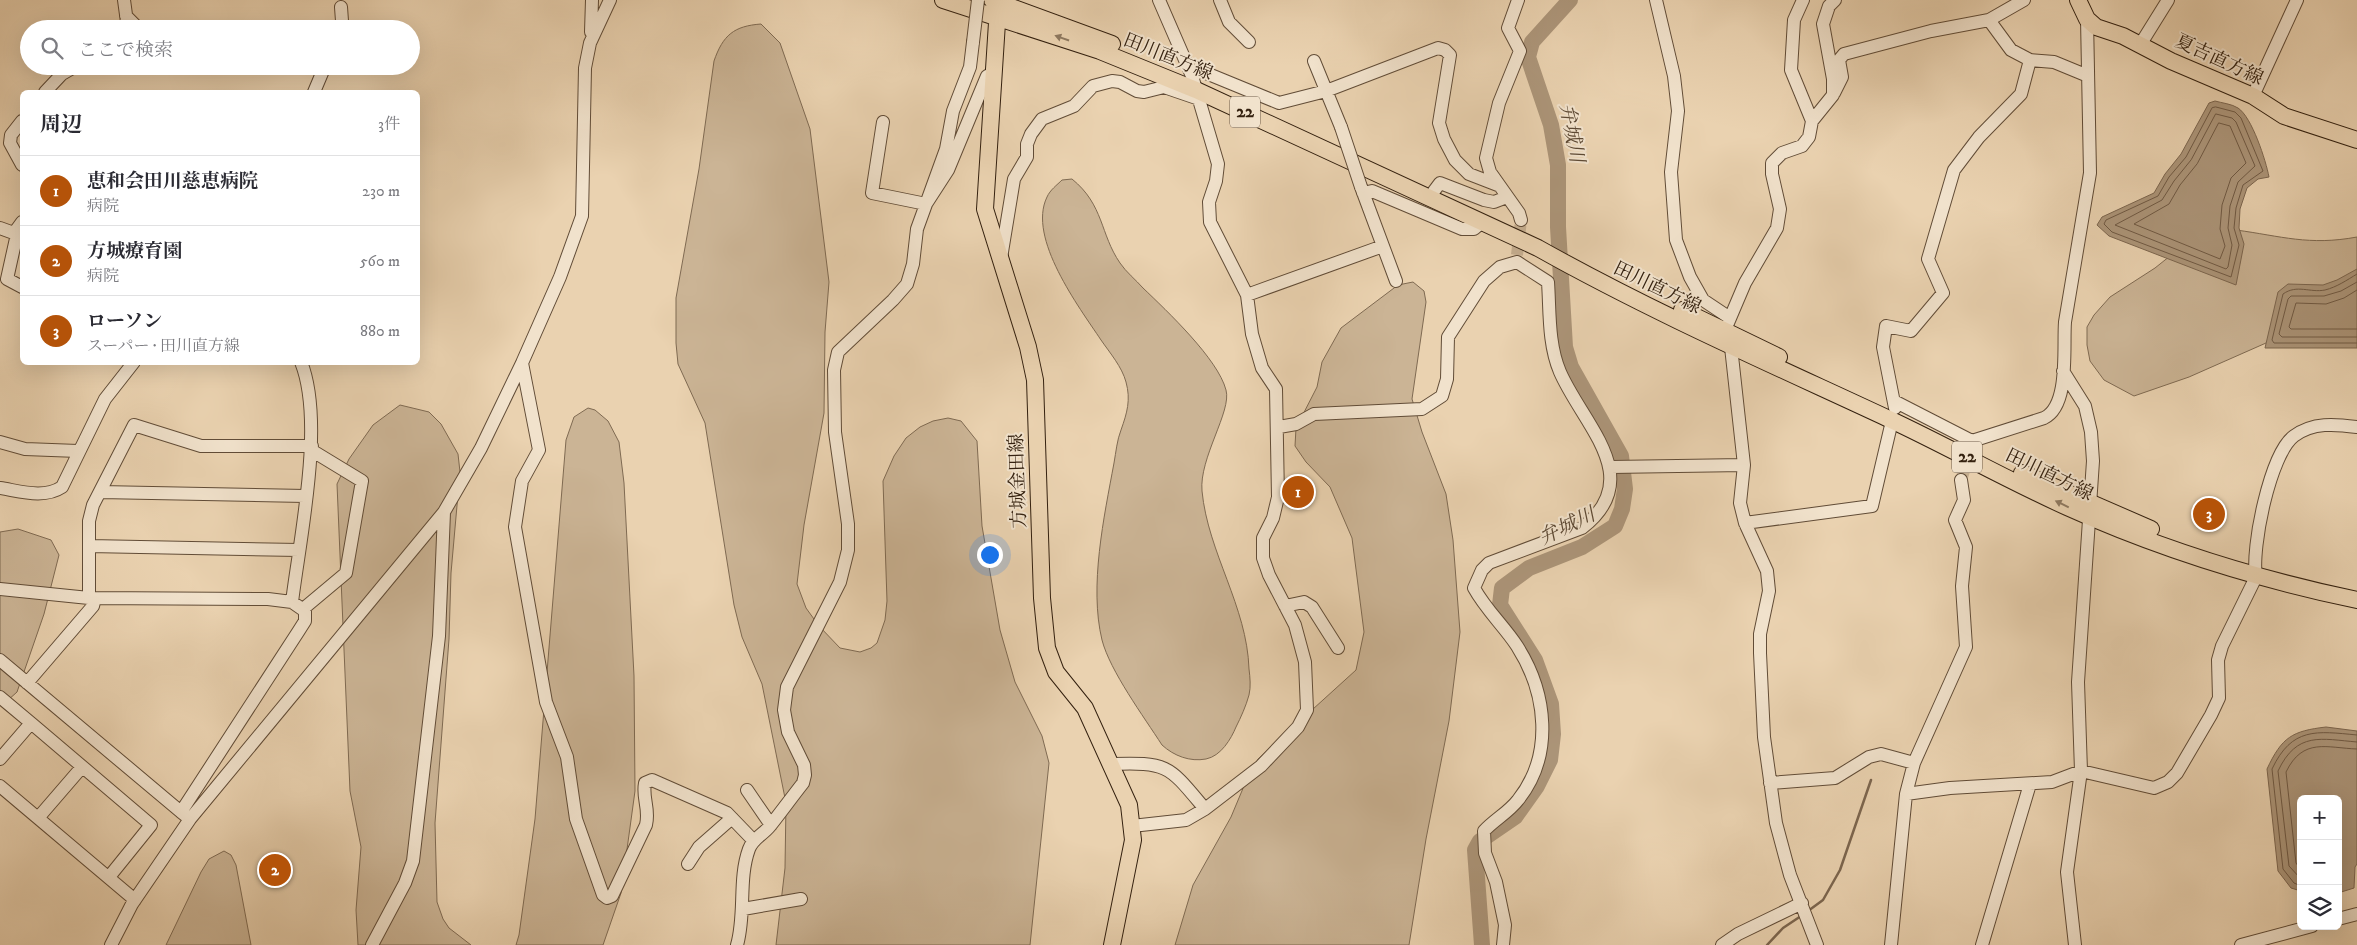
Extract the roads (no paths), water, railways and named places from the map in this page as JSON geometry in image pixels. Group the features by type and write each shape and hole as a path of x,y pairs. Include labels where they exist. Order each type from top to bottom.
{"main road":[{"name":"田川直方線","path":"943,0 997,4 1434,191 1731,347 1894,411 1971,446 2090,510"},
{"path":"2080,0 2087,19"},
{"name":"方城金田線","path":"997,4 984,209 1028,347 1035,380 1042,598 1047,648 1056,672 1085,708 1129,805 1133,840 1112,945"},
{"name":"夏吉直方線","path":"2087,19 2096,28 2123,36 2171,61 2253,96 2284,116 2357,140"},
{"name":"田川直方線","path":"1196,88 1481,223 1540,246"},
{"name":"田川直方線","path":"1594,274 1727,324 2090,510 2169,537 2255,571 2357,600"},
{"name":"田川直方線","path":"2255,571 2357,590"}],"street":[{"path":"124,0 125,20"},
{"path":"590,43 610,0"},
{"path":"737,945 742,928 745,868 753,840 771,825 802,783 805,775 804,765 788,732 784,710 787,687 840,582 848,550 848,524 835,432 834,370 838,352 893,300 907,284 917,229 946,149 953,112 970,67 978,0"},
{"path":"1132,826 1186,820 1206,809 1261,766 1298,728 1307,710 1305,662 1295,625 1268,575 1262,558 1263,538 1273,518 1278,497 1276,389 1262,368 1252,334 1246,295 1210,222 1209,202 1216,181 1218,164 1196,88 1159,0"},
{"path":"1220,0 1230,22 1249,42"},
{"path":"1518,0 1508,28 1520,51 1499,103 1486,158 1490,172 1520,220"},
{"path":"1656,0 1674,76 1678,111 1671,172 1676,240 1690,277 1703,300 1727,324"},
{"path":"1803,0 1794,20 1791,70 1812,121"},
{"path":"1833,95 1833,79 1823,24 1829,6 1836,0"},
{"path":"2140,45 2168,0"},
{"path":"2253,96 2297,0"},
{"path":"186,816 444,512 481,448 522,363 560,276 582,216 585,68 590,43 592,2"},
{"path":"1817,945 1790,875 1776,823 1770,783 1764,737 1760,653 1760,634 1769,591 1767,571 1745,523 1740,504 1744,465 1727,324 1745,284 1777,228 1780,209 1772,174 1772,163 1782,153 1802,146 1809,137 1812,121 1833,95 1842,77 1839,60 1844,54 1932,31 1989,20 2017,2"},
{"path":"341,7 342,20"},
{"path":"1971,446 2052,414 2058,405 2063,371 2065,322 2090,173 2087,19"},
{"path":"1989,20 2011,50 2030,60 2054,62 2088,76"},
{"path":"1196,88 1201,71 1280,103 1326,91 1438,48 1445,50 1450,55 1439,123 1444,139 1455,160 1469,174 1500,186"},
{"path":"1745,523 1872,506 1894,411 1883,347 1886,326 1911,331 1943,293 1928,259 1954,170 1979,137 2021,94 2030,60"},
{"path":"1314,61 1341,127 1396,281"},
{"path":"926,204 948,170 987,76 993,73"},
{"path":"47,90 61,75"},
{"path":"315,90 321,75"},
{"path":"1001,260 1014,179 1027,157 1027,144 1030,134 1042,119 1074,106 1094,86 1112,81 1120,82 1137,91 1144,92 1164,87 1196,88"},
{"path":"883,122 872,193 926,204"},
{"path":"20,124 11,135 10,143 20,160"},
{"path":"1434,191 1440,183 1484,200 1494,202 1507,197"},
{"path":"1362,190 1372,191 1462,229 1474,229 1481,223"},
{"path":"0,228 18,234 7,279 20,285"},
{"path":"1246,295 1383,246"},
{"path":"1278,427 1296,424 1314,414 1422,409 1434,403 1442,396 1447,379 1448,337 1484,281 1500,268 1517,258 1548,282 1553,346 1560,372 1613,467 1604,508 1592,520 1582,528 1489,563 1482,570 1474,588 1490,613 1517,646 1534,681 1542,714 1543,742 1535,774 1517,802 1495,819 1484,831 1485,854 1496,882 1505,925 1504,945"},
{"path":"522,363 539,450 522,481 515,527 546,702 567,757 576,819 603,895 607,898 612,896 646,825 649,813 644,791 645,783 652,780 727,813 753,840"},
{"path":"0,488 41,494 53,493 62,487 105,399 132,365"},
{"path":"292,602 311,448 307,383 302,365"},
{"path":"2063,371 2085,406 2091,432 2093,461 2078,682 2081,771 2067,872 2075,945"},
{"path":"27,683 93,606 89,521 100,492 134,425 201,446 311,448 362,481 346,573 303,609"},
{"path":"1906,794 1950,788 2052,782 2081,771 2154,788 2168,782 2177,773 2211,715 2218,698 2218,660 2222,646 2255,571 2267,493 2274,467 2282,450 2293,437 2306,429 2319,425 2357,427"},
{"path":"0,442 25,448 78,451"},
{"path":"1613,467 1744,465"},
{"path":"1891,945 1906,794 1914,763 1966,647 1962,586 1966,547 1955,520 1964,500 1961,480"},
{"path":"100,492 305,496"},
{"path":"372,945 405,883 413,861 439,636 444,512"},
{"path":"89,546 299,550"},
{"path":"0,589 92,598 268,599 292,602 303,609"},
{"path":"1285,606 1304,602 1312,607 1338,648"},
{"path":"112,945 135,900 301,627 304,621 303,609"},
{"path":"0,660 186,816"},
{"path":"0,697 152,825 109,878"},
{"path":"0,759 31,723"},
{"path":"1770,783 1835,778 1870,757 1881,754 1914,763"},
{"path":"1111,764 1148,763 1166,768 1184,784 1206,809"},
{"path":"38,818 82,767"},
{"path":"1982,945 2030,784"},
{"path":"0,786 135,900"},
{"path":"747,790 771,825"},
{"path":"688,864 699,847 732,818"},
{"path":"743,909 801,899"},
{"path":"1722,945 1738,934 1802,903"},
{"path":"2342,918 2357,914"},
{"path":"2241,945 2297,930"}],"water":[{"path":"2215,101 2238,108 2248,120 2258,140 2269,177 2258,179 2247,188 2240,209 2239,228 2244,244 2236,285 2109,236 2097,225 2102,217 2154,193 2165,174 2181,154 2209,103"},
{"path":"2357,269 2357,348 2265,348 2278,292 2288,284 2323,285"},
{"path":"2326,727 2357,731 2357,864 2355,867 2354,888 2342,892 2342,795 2297,795 2297,890 2291,888 2278,871 2267,769 2272,758 2283,743 2296,734"}],"waterway":[{"name":"弁城川","path":"1482,945 1475,850 1480,841 1515,817 1537,786 1550,760 1553,734 1551,704 1535,660 1500,605 1502,588 1529,568 1582,547 1615,526 1622,509 1625,489 1621,456 1571,367 1565,347 1558,227 1558,165 1551,125 1528,57 1532,42 1570,0"},
{"path":"1808,911 1823,900 1840,870 1871,780"},
{"path":"1767,945 1783,928 1801,916"}],"tunnel":[{"path":"1517,255 1521,220"},
{"path":"1961,480 1971,450"}],"place":[{"name":"恵和会田川慈恵病院","path":"1298,492"},
{"name":"ローソン","path":"2209,514"},
{"name":"方城療育園","path":"275,870"}]}
